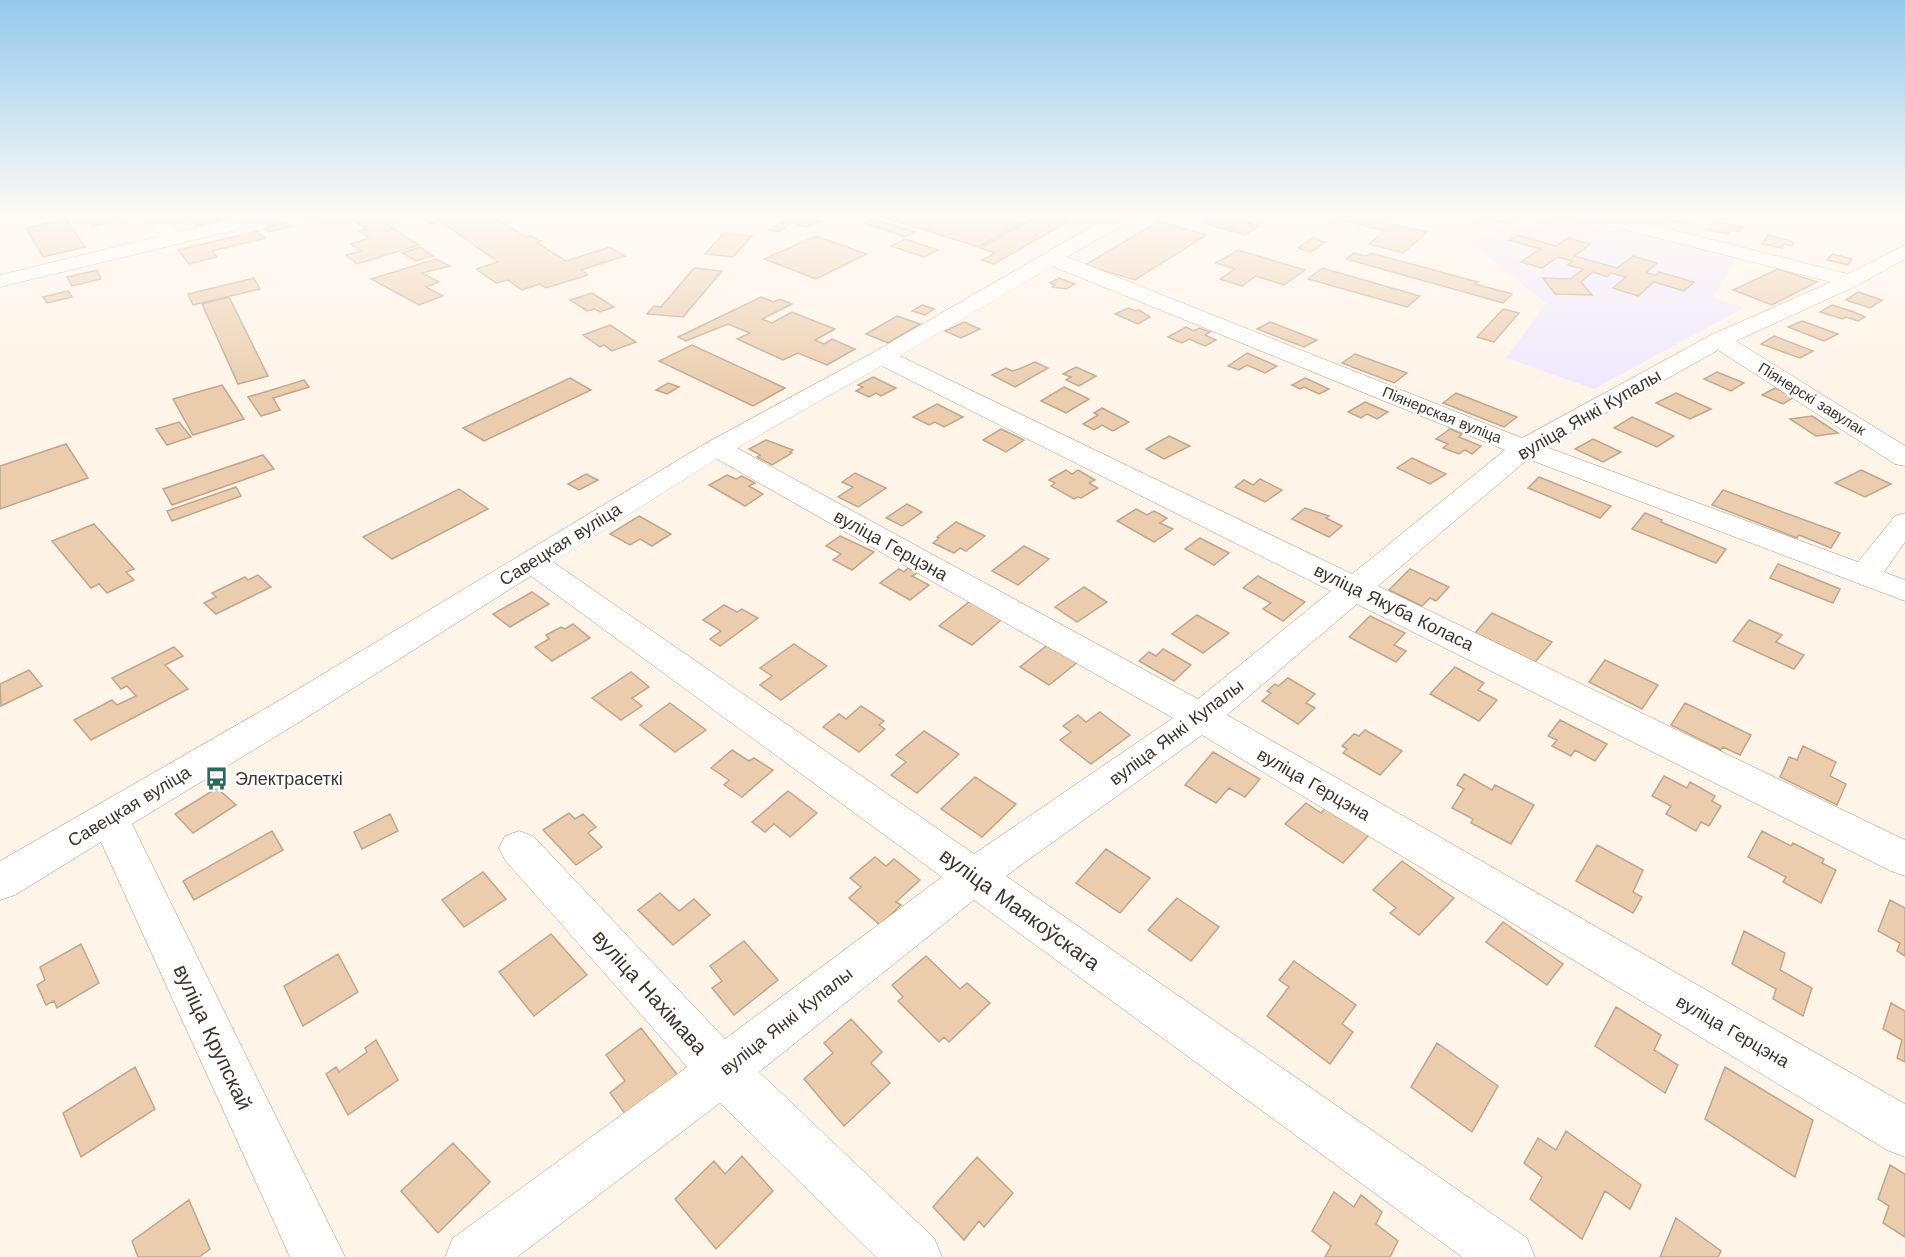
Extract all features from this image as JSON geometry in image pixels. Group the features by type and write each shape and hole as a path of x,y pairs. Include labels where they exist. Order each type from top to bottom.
{"street":[{"path":"0,281 31,274"},
{"name":"Савецкая вуліца","path":"0,882 288,712 717,448 882,357 1023,274"},
{"name":"Піянерская вуліца","path":"1089,274 1524,448 1905,591"},
{"path":"1822,274 1851,281"},
{"name":"вуліца Янкі Купалы","path":"472,1257 722,1071 974,876 1201,717 1524,448 1719,340 1864,274"},
{"name":"Піянерскі завулак","path":"1719,340 1905,458"},
{"name":"вуліца Якуба Коласа","path":"882,357 1905,859"},
{"name":"вуліца Герцэна","path":"717,448 1201,717 1905,1132"},
{"path":"1865,576 1905,522"},
{"name":"вуліца Маякоўскага","path":"532,561 1508,1257"},
{"name":"вуліца Крупскай","path":"109,817 318,1257"},
{"name":"вуліца Нахімава","path":"519,848 722,1071 915,1257"}],"shaded area":[{"path":"1509,274 1727,274 1712,298 1745,307 1594,389 1506,358 1546,303"}],"building":[{"path":"81,274 99,274 101,279 72,286 67,277"},
{"path":"388,274 423,274 439,282 426,287 443,296 419,305 371,279"},
{"path":"483,274 588,275 546,288 540,284 522,290 508,280 496,283"},
{"path":"689,274 720,274 683,317 647,314 654,306 661,307"},
{"path":"802,274 827,274 816,279"},
{"path":"1114,274 1145,274 1135,280"},
{"path":"1228,274 1300,274 1284,285 1256,276 1242,286 1220,279"},
{"path":"1315,274 1342,274 1420,296 1407,307 1308,279"},
{"path":"1398,274 1447,274 1478,282 1475,284 1512,294 1503,303"},
{"path":"1577,274 1591,274 1581,282 1592,295 1555,294 1543,278 1570,279"},
{"path":"1613,274 1665,274 1694,282 1684,291 1654,282 1638,296 1613,288 1626,277"},
{"path":"1768,274 1792,274 1817,282 1772,305 1733,290"},
{"path":"254,278 260,289 193,305 188,294"},
{"path":"1059,278 1075,284 1066,289 1052,287 1055,285 1050,283"},
{"path":"68,291 72,297 47,303 43,297"},
{"path":"1858,292 1882,300 1870,308 1846,300"},
{"path":"592,293 614,307 600,312 595,309 587,311 570,300"},
{"path":"229,297 268,376 238,384 202,304"},
{"path":"761,297 774,302 780,299 792,304 762,319 772,323 792,312 835,329 815,340 824,344 832,339 855,349 827,365 798,353 783,360 737,339 750,333 728,324 686,341 678,337"},
{"path":"922,305 934,309 925,315 912,311"},
{"path":"1832,305 1865,317 1858,321 1820,312"},
{"path":"1128,308 1139,310 1150,317 1138,324 1115,314"},
{"path":"1503,309 1519,313 1494,342 1477,337"},
{"path":"897,316 920,324 888,343 866,334"},
{"path":"1802,321 1838,334 1824,341 1788,327"},
{"path":"964,322 980,329 961,338 945,331"},
{"path":"1270,322 1317,340 1304,347 1257,329"},
{"path":"610,325 636,342 612,351 604,345 600,347 583,335"},
{"path":"1186,327 1194,331 1199,328 1210,332 1205,335 1216,340 1205,346 1189,339 1182,343 1168,337"},
{"path":"1774,336 1813,351 1800,358 1761,344"},
{"path":"692,345 785,388 753,406 659,361"},
{"path":"1247,353 1277,366 1265,373 1247,365 1239,370 1228,366"},
{"path":"1355,354 1407,373 1394,383 1342,363"},
{"path":"1035,362 1048,368 1015,387 992,375 1006,368 1012,371"},
{"path":"1076,367 1096,376 1079,386 1066,380 1071,377 1063,374"},
{"path":"1717,372 1744,383 1731,391 1704,379"},
{"path":"873,377 896,388 881,396 876,393 869,397 856,391 863,387 858,385"},
{"path":"570,378 591,390 484,441 463,428"},
{"path":"1305,378 1329,389 1319,394 1304,387 1300,389 1292,385"},
{"path":"304,380 309,387 273,398 280,410 261,416 248,397"},
{"path":"668,383 679,387 667,394 656,390"},
{"path":"222,385 244,419 193,435 173,399"},
{"path":"1064,387 1089,399 1066,413 1041,401"},
{"path":"1775,388 1796,396 1783,404 1762,395"},
{"path":"1456,393 1517,417 1504,427 1443,403"},
{"path":"1676,393 1711,409 1690,419 1656,403"},
{"path":"1365,402 1388,412 1377,419 1367,414 1361,418 1348,412"},
{"path":"937,404 963,417 944,427 935,422 929,425 913,417"},
{"path":"1102,408 1129,422 1113,431 1102,425 1094,430 1083,424 1098,415 1094,413"},
{"path":"1812,416 1838,433 1816,436 1790,419"},
{"path":"1632,417 1674,436 1657,447 1614,428"},
{"path":"179,422 191,437 167,445 156,429"},
{"path":"1001,429 1024,440 1006,452 983,440"},
{"path":"1450,429 1462,434 1459,437 1481,446 1472,454 1465,450 1459,454 1443,448 1448,444 1436,439"},
{"path":"1169,436 1190,446 1164,459 1146,449"},
{"path":"1593,439 1621,452 1603,462 1575,449"},
{"path":"766,440 793,450 790,452 792,453 772,465 757,457 760,455 749,449"},
{"path":"66,444 88,478 0,509 0,466"},
{"path":"263,455 274,469 172,505 163,489"},
{"path":"1412,458 1446,474 1430,484 1397,468"},
{"path":"1066,470 1072,474 1078,470 1095,480 1089,483 1098,488 1081,498 1074,499 1051,486 1055,483 1049,480"},
{"path":"1861,470 1891,484 1865,497 1835,483"},
{"path":"855,473 886,488 858,507 838,497 853,487 842,482"},
{"path":"586,474 598,480 579,490 568,484"},
{"path":"727,475 736,479 742,476 755,483 749,486 763,494 745,506 709,485"},
{"path":"1539,477 1611,506 1600,518 1528,488"},
{"path":"1260,479 1282,490 1265,502 1235,487 1244,480 1253,485"},
{"path":"236,487 241,496 172,521 167,511"},
{"path":"459,489 488,509 392,559 363,537"},
{"path":"1723,490 1840,533 1831,548 1799,535 1797,538 1712,505"},
{"path":"907,504 922,512 902,526 886,518"},
{"path":"1305,508 1329,516 1326,518 1342,526 1329,537 1292,519"},
{"path":"1136,509 1147,515 1154,511 1167,518 1160,523 1173,529 1154,542 1117,521"},
{"path":"1645,513 1726,549 1716,563 1632,529"},
{"path":"639,516 671,534 652,546 640,539 630,545 610,534"},
{"path":"956,522 985,536 966,551 960,548 954,553 933,543"},
{"path":"94,524 134,569 126,572 134,580 107,593 99,584 91,588 52,541"},
{"path":"840,536 874,552 852,570 833,560 841,554 826,546"},
{"path":"1200,538 1229,553 1214,565 1185,549"},
{"path":"1024,546 1049,559 1018,585 992,571"},
{"path":"1778,564 1840,589 1833,603 1770,578"},
{"path":"908,568 917,573 912,576 929,585 910,600 880,583 899,569 904,572"},
{"path":"1410,569 1449,587 1436,601 1430,598 1422,606 1389,590"},
{"path":"258,575 271,587 216,614 204,603 216,597 212,593 245,577 248,580"},
{"path":"1258,576 1305,602 1283,621 1263,609 1271,603 1243,588"},
{"path":"1084,587 1107,602 1077,622 1055,607"},
{"path":"532,592 549,604 510,627 493,614"},
{"path":"974,598 1007,615 972,645 939,626"},
{"path":"724,605 737,612 742,609 758,618 720,646 710,639 721,631 703,620"},
{"path":"1492,613 1552,642 1535,662 1475,633"},
{"path":"1197,615 1229,633 1203,653 1172,634"},
{"path":"1370,616 1405,633 1394,645 1406,651 1396,662 1349,637"},
{"path":"1749,620 1782,635 1776,642 1804,655 1794,669 1733,641"},
{"path":"573,624 590,638 552,661 535,647 549,639 546,635"},
{"path":"1050,643 1079,661 1049,685 1020,667"},
{"path":"794,644 827,666 781,700 760,685 772,676 760,668"},
{"path":"174,647 183,656 165,665 188,689 91,740 74,720 112,700 117,705 136,696 127,686 121,689 112,678"},
{"path":"1163,649 1191,665 1174,681 1139,661 1149,652 1156,656"},
{"path":"1605,660 1658,685 1642,709 1589,682"},
{"path":"1455,667 1484,683 1478,690 1497,700 1479,721 1430,694"},
{"path":"29,670 42,686 1,706 0,684"},
{"path":"631,672 649,687 632,698 642,706 621,720 592,698"},
{"path":"1288,678 1315,694 1306,703 1315,708 1298,724 1262,701 1271,693 1267,691"},
{"path":"670,703 706,730 675,752 640,725"},
{"path":"1685,703 1751,735 1740,755 1723,747 1721,750 1671,725"},
{"path":"861,706 884,721 879,725 885,729 859,752 823,727 839,714 846,719"},
{"path":"1100,712 1130,735 1091,764 1060,740 1071,732 1063,726 1078,715 1086,722"},
{"path":"1560,720 1607,744 1595,761 1575,750 1571,756 1552,746 1557,740 1548,736"},
{"path":"1365,730 1402,751 1380,775 1343,753 1347,749 1342,746 1354,734 1359,736"},
{"path":"924,731 959,754 917,793 891,775 906,762 896,755"},
{"path":"1803,746 1836,762 1830,776 1846,784 1837,805 1780,777 1789,757 1797,760"},
{"path":"732,750 749,761 754,758 773,770 742,797 724,785 729,780 711,768"},
{"path":"1213,752 1260,779 1245,797 1229,788 1216,803 1185,785"},
{"path":"1464,774 1492,790 1495,785 1534,805 1511,844 1471,823 1473,819 1452,808 1464,789 1457,785"},
{"path":"1664,776 1687,788 1690,782 1715,796 1712,801 1721,806 1709,826 1701,822 1696,831 1666,814 1671,806 1652,796"},
{"path":"975,777 1016,804 982,837 941,809"},
{"path":"217,788 236,805 193,833 175,814"},
{"path":"788,791 817,813 790,837 774,824 765,832 752,822"},
{"path":"1306,803 1321,813 1327,806 1370,834 1343,863 1285,824"},
{"path":"569,813 575,819 583,814 596,827 588,833 602,847 576,865 543,830"},
{"path":"390,814 398,831 362,849 354,832"},
{"path":"272,831 283,850 194,900 183,881"},
{"path":"1762,831 1791,846 1793,843 1824,859 1822,863 1836,870 1821,903 1783,882 1786,877 1748,857"},
{"path":"1597,845 1643,870 1633,892 1642,897 1633,913 1576,881"},
{"path":"1106,849 1150,878 1120,913 1076,883"},
{"path":"875,857 886,866 894,859 920,880 896,902 901,905 880,925 849,898 861,887 850,878"},
{"path":"1402,861 1454,898 1419,935 1390,913 1396,908 1373,890"},
{"path":"483,872 506,899 464,927 442,900"},
{"path":"660,893 679,911 694,899 710,915 673,945 638,910"},
{"path":"1177,898 1219,927 1191,961 1148,930"},
{"path":"1890,900 1905,908 1905,956 1897,951 1900,943 1878,931"},
{"path":"1503,922 1563,964 1547,985 1486,942"},
{"path":"1744,931 1785,953 1780,970 1812,988 1803,1016 1773,999 1776,989 1732,964"},
{"path":"551,934 587,975 534,1016 499,972"},
{"path":"744,941 778,980 734,1015 712,988 722,981 710,966"},
{"path":"81,944 99,983 57,1008 54,1001 46,1005 37,985 45,980 40,967"},
{"path":"338,954 358,992 303,1026 284,986"},
{"path":"926,956 960,989 967,983 990,1003 949,1042 944,1037 939,1042 898,1001 903,997 892,985"},
{"path":"1294,961 1356,1005 1342,1024 1353,1032 1330,1064 1267,1016 1289,987 1279,980"},
{"path":"1891,1003 1905,1011 1905,1062 1897,1058 1902,1040 1883,1029"},
{"path":"1616,1007 1661,1035 1654,1050 1678,1065 1665,1093 1595,1046"},
{"path":"851,1019 882,1052 871,1063 890,1083 844,1126 804,1079 833,1053 824,1043"},
{"path":"641,1028 679,1077 628,1118 610,1093 625,1081 606,1055"},
{"path":"376,1040 398,1080 348,1115 326,1074 336,1067 339,1072 367,1052 365,1048"},
{"path":"1437,1043 1498,1086 1472,1132 1411,1087"},
{"path":"135,1067 155,1109 81,1157 63,1113"},
{"path":"1725,1067 1813,1120 1795,1177 1705,1119"},
{"path":"1566,1131 1641,1185 1630,1209 1605,1191 1582,1239 1530,1199 1542,1177 1524,1163 1538,1138 1556,1150"},
{"path":"453,1143 490,1182 438,1233 401,1191"},
{"path":"742,1156 773,1191 716,1249 675,1199 714,1161 725,1174"},
{"path":"977,1157 1013,1193 984,1227 979,1221 964,1240 933,1207"},
{"path":"1890,1165 1905,1174 1905,1237 1883,1223 1889,1206 1878,1199"},
{"path":"1334,1192 1354,1207 1361,1195 1382,1212 1376,1224 1398,1241 1390,1257 1325,1257 1331,1246 1312,1231"},
{"path":"189,1200 210,1249 199,1257 138,1257 132,1241"},
{"path":"1676,1218 1721,1251 1718,1257 1660,1257"}],"place":[{"name":"Электрасеткі","path":"217,778"}]}
